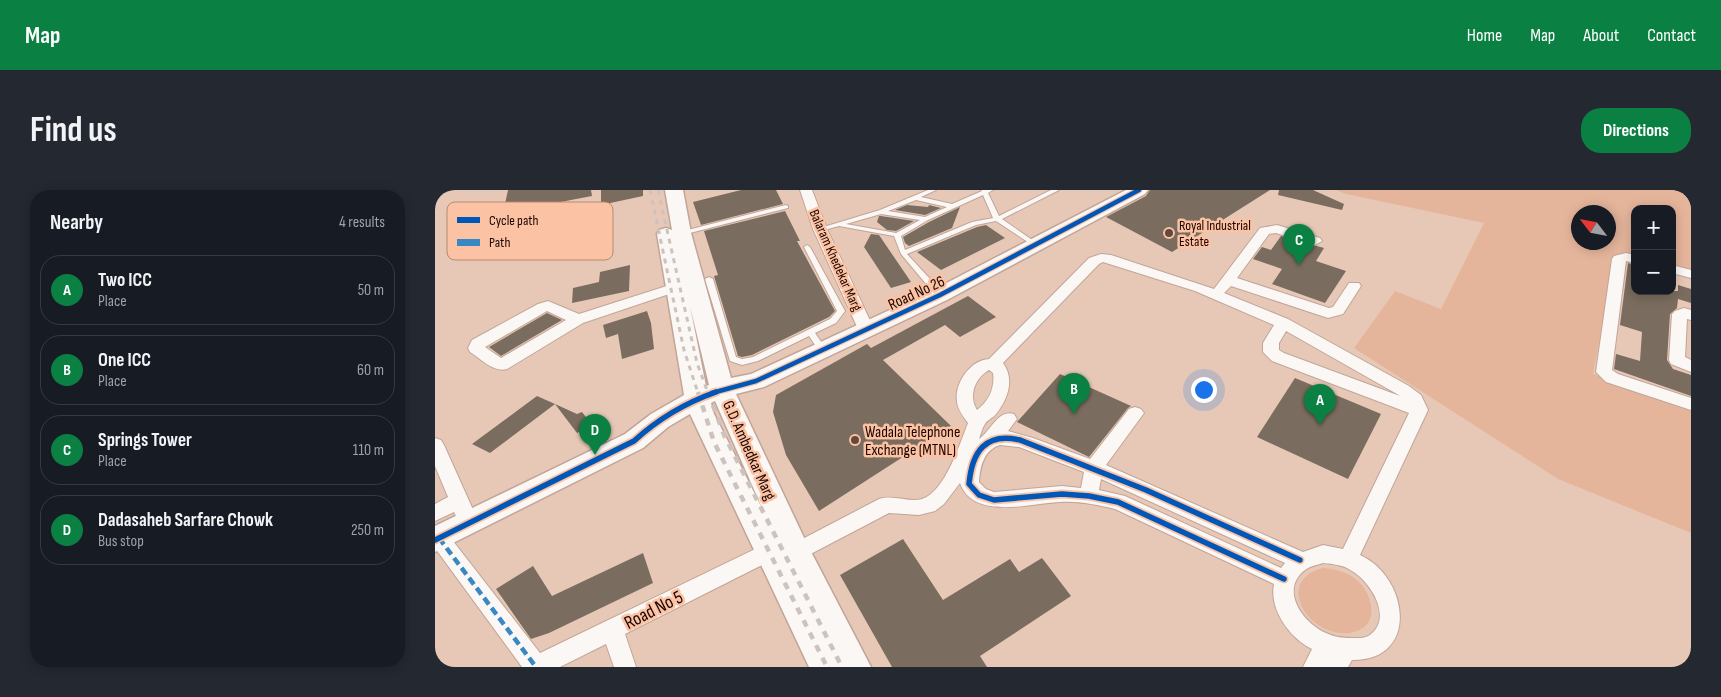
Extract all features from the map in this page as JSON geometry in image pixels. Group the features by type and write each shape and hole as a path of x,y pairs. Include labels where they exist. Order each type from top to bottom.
{"main road":[{"name":"G.D. Ambedkar Marg","path":"662,190 682,233 689,281 699,407 786,548 855,667"},
{"name":"G.D. Ambedkar Marg","path":"662,190 689,281 707,301 725,396 786,548 827,667"},
{"name":"Road No 26","path":"436,530 464,512 634,441 645,429 725,396 739,396 756,381 940,295 1139,190"}],"street":[{"name":"Balaram Khedekar Marg","path":"806,190 820,229 867,329"},
{"path":"1217,295 1268,229 1277,229 1315,241"},
{"path":"978,419 971,415 965,402 965,391 969,379 979,367 993,364 1097,259 1111,258 1217,295 1283,324 1403,390 1415,399 1419,410 1348,559"},
{"path":"1631,258 1619,259 1604,372 1612,378 1691,404"},
{"path":"1676,270 1691,274"},
{"path":"1228,280 1328,312 1338,311 1353,286"},
{"path":"578,320 546,306 478,344 476,348 501,365 578,320 689,281"},
{"path":"1691,315 1680,313 1677,360 1691,366"},
{"path":"1283,324 1271,343 1271,352 1278,357 1419,410"},
{"name":"Road No 5","path":"536,667 786,548 886,505 897,503 920,507 929,505 945,491 953,478 978,419 988,411 1000,393 1001,372 999,367 993,364"},
{"path":"1089,496 1094,467 1135,413"},
{"path":"1011,420 995,440 980,449 970,465 969,484 979,495 994,500 1062,494 1089,496 1118,502 1284,579"},
{"path":"995,440 1017,440 1094,467 1300,560"},
{"path":"435,445 464,512"},
{"path":"1155,520 1167,501"},
{"path":"436,530 536,667"},
{"path":"1314,667 1336,654 1365,648 1379,641 1388,630 1391,616 1389,601 1382,586 1371,573 1348,559 1323,554 1306,556 1293,564 1284,579 1282,592 1286,608 1296,625 1336,654"},
{"path":"613,630 625,667"}],"lane":[{"path":"820,229 881,212 933,190"},
{"path":"903,253 974,223 997,219 1056,190"},
{"path":"839,224 897,235 986,191 997,219 1037,245"},
{"path":"915,198 953,206"},
{"path":"682,233 786,207"},
{"path":"881,212 926,219"},
{"path":"897,235 903,253 940,295"},
{"path":"707,301 733,359 737,362 755,359 833,321 841,310 807,247"},
{"path":"821,273 838,267"},
{"path":"810,332 822,349"}],"shaded area":[{"path":"1336,190 1674,190 1691,195 1691,278 1676,274 1676,205 1631,205 1631,261 1615,257 1593,374 1691,407 1691,533 1558,479 1354,348 1395,291 1441,309 1484,223 1346,194"},
{"path":"1323,568 1346,573 1363,587 1370,600 1371,608 1369,622 1364,627 1357,631 1341,633 1326,629 1314,621 1304,610 1299,598 1300,586 1307,575"}],"building":[{"path":"508,190 591,190 592,196 561,202 505,202"},
{"path":"601,190 643,190 643,196 613,202 601,202"},
{"path":"741,190 776,190 783,204 701,225 693,202"},
{"name":"Royal Industrial Estate","path":"1150,190 1270,190 1172,252 1106,217 1146,196"},
{"path":"1279,190 1313,190 1344,204 1342,210 1278,195"},
{"path":"907,205 928,207 929,205 941,208 925,215 895,210"},
{"path":"960,207 952,228 909,246 905,243 903,237"},
{"path":"785,211 800,241 797,241 835,311 829,317 752,355 738,356 714,276 718,275 704,231"},
{"path":"879,216 914,221 896,231 887,230 877,222"},
{"path":"986,225 1005,238 941,270 917,252 977,227"},
{"path":"871,234 879,235 911,282 891,288 864,247"},
{"path":"1281,236 1324,248 1316,261 1346,271 1325,303 1272,284 1282,269 1253,259 1262,247 1271,250"},
{"path":"1628,263 1631,264 1631,295 1676,295 1678,285 1691,289 1691,303 1678,299 1677,308 1670,314 1667,360 1673,369 1691,375 1691,396 1614,369 1616,354 1640,361 1642,332 1620,325"},
{"path":"630,265 629,291 572,303 573,288 599,282 600,272"},
{"name":"Wadala Telephone Exchange (MTNL)","path":"968,296 996,317 960,337 945,325 883,360 951,426 819,511 786,455 773,412 776,395 867,344 871,348"},
{"path":"647,311 651,323 654,349 622,359 618,334 606,338 603,325"},
{"path":"547,313 562,320 501,356 489,347"},
{"path":"1060,374 1131,406 1089,457 1017,422"},
{"path":"1295,378 1381,414 1348,479 1257,437"},
{"path":"537,396 555,404 490,453 472,444"},
{"path":"555,404 577,414 582,412 592,425 577,433"},
{"path":"903,539 943,600 1010,559 1019,572 1042,558 1071,596 980,656 987,667 892,667 840,575"},
{"path":"643,553 653,583 549,633 531,639 496,589 533,566 552,596"}],"railway":[{"path":"650,190 684,350 698,393"},
{"path":"658,190 697,363 708,393"},
{"path":"698,392 714,442 827,667"},
{"path":"708,392 724,435 842,667"}],"marked path":[{"path":"439,538 536,667"}],"cycle path":[{"path":"435,540 634,441 659,420 691,402 724,389 756,381 940,295 1139,190"},
{"path":"1284,579 1118,502 1089,496 1062,494 994,500 979,495 969,484 973,461 980,449 992,440 1000,438 1020,440 1146,490 1300,560"}],"place":[{"name":"Royal Industrial Estate","path":"1169,233"},
{"name":"Springs Tower","path":"1299,265"},
{"name":"One ICC","path":"1074,414"},
{"name":"Two ICC","path":"1320,425"},
{"name":"Wadala Telephone Exchange (MTNL)","path":"855,440"},
{"name":"Dadasaheb Sarfare Chowk","path":"595,455"}]}
